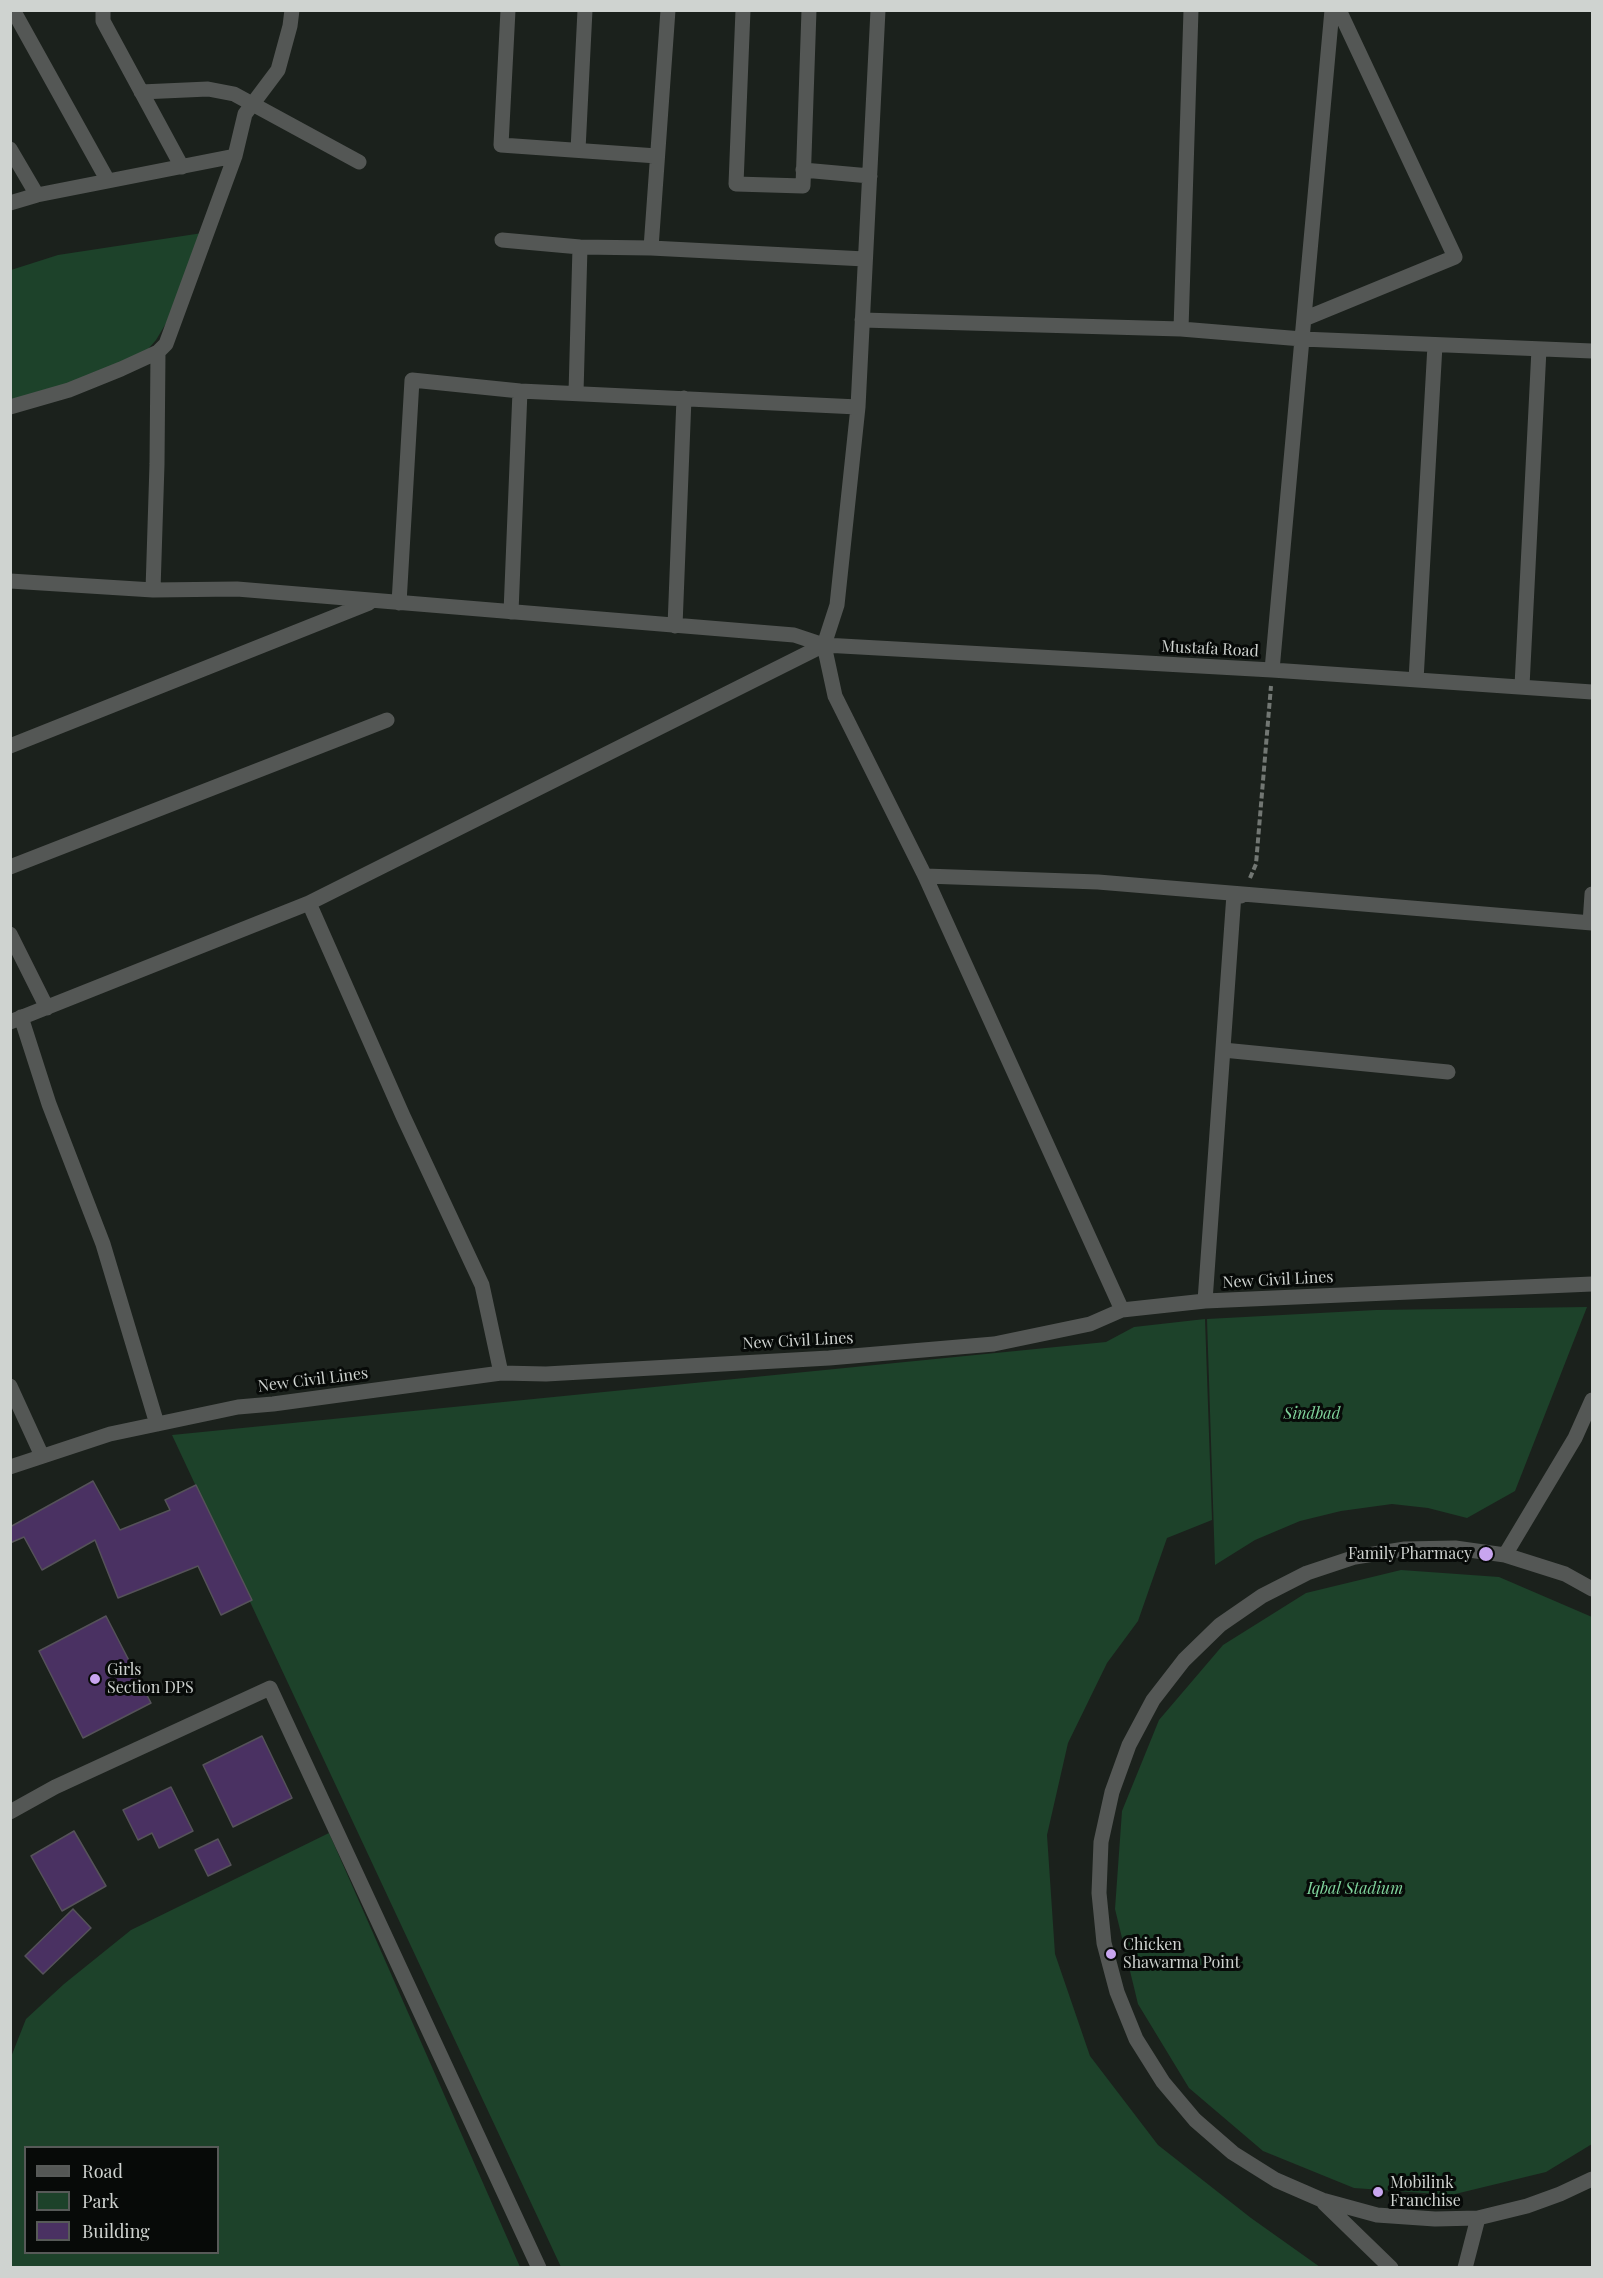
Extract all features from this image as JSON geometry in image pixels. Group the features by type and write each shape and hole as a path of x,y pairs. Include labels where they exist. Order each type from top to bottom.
{"street":[{"path":"13,10 108,182"},
{"path":"103,10 103,21 182,167"},
{"path":"10,407 69,390 158,352 166,344 235,156 245,114 278,70 292,10"},
{"path":"508,10 501,145 657,156"},
{"path":"578,150 585,10"},
{"path":"651,248 668,10"},
{"path":"743,10 736,184 803,186 809,10"},
{"path":"878,10 858,407 837,605 824,645 835,696 925,876 1122,1310"},
{"path":"1181,329 1191,10"},
{"path":"1272,670 1332,10"},
{"path":"1304,319 1455,257 1339,10"},
{"path":"141,92 208,89 234,94 359,162"},
{"path":"10,149 37,195"},
{"path":"10,203 37,195 235,156"},
{"path":"803,170 870,176"},
{"path":"502,240 580,248 651,248 865,259"},
{"path":"576,393 580,248"},
{"path":"861,320 1181,329 1302,339 1593,351"},
{"path":"1416,680 1435,345"},
{"path":"1522,686 1539,349"},
{"path":"153,590 158,464 158,352"},
{"path":"399,603 412,380 520,391 858,407"},
{"path":"511,612 520,391"},
{"path":"675,626 684,398"},
{"path":"10,581 153,590 237,589 372,602 794,635 824,645"},
{"path":"10,746 372,602"},
{"path":"157,1424 103,1245 16,1020 309,903 824,645"},
{"name":"Mustafa Road","path":"824,645 1272,670 1593,692"},
{"path":"10,867 387,720"},
{"path":"925,876 1098,882 1591,923 1593,894"},
{"path":"1205,1301 1223,1050 1238,895"},
{"path":"309,903 403,1116 482,1285 501,1373"},
{"path":"10,934 47,1008"},
{"path":"1223,1050 1448,1072"},
{"name":"New Civil Lines","path":"10,1467 110,1434 238,1407 501,1373 546,1374 829,1358 994,1344 1090,1324 1122,1310 1205,1301 1593,1284"},
{"path":"10,1386 42,1456"},
{"path":"1505,1555 1575,1438 1593,1400"},
{"path":"1593,1588 1565,1574 1505,1555 1455,1548 1395,1550 1355,1557 1307,1573 1262,1596 1220,1625 1184,1660 1153,1700 1134,1736 1112,1792 1101,1842 1100,1903 1104,1943 1117,1992 1136,2039 1163,2082 1196,2120 1218,2140 1233,2153 1276,2180 1322,2200 1377,2215 1435,2219 1478,2218 1527,2206 1593,2179"},
{"path":"10,1812 55,1787 270,1688 539,2268"},
{"path":"1322,2200 1390,2268"},
{"path":"1465,2268 1478,2218"}],"path":[{"path":"1238,895 1256,864 1272,670"}],"green space":[{"path":"209,232 177,305 156,340 129,371 11,412 11,270 58,255"},
{"name":"Sindbad","path":"1587,1307 1515,1491 1467,1518 1428,1508 1392,1504 1341,1511 1300,1521 1255,1540 1215,1565 1207,1319 1376,1310"},
{"path":"1205,1319 1212,1520 1167,1538 1138,1621 1107,1663 1068,1743 1047,1835 1055,1954 1090,2056 1158,2145 1251,2218 1320,2267 561,2267 172,1435 1106,1342 1134,1327"},
{"name":"Iqbal Stadium","path":"1401,1570 1499,1577 1592,1617 1592,2144 1546,2172 1451,2195 1354,2188 1263,2151 1189,2088 1138,2004 1115,1909 1122,1811 1159,1720 1223,1645 1306,1593"},
{"path":"329,1833 520,2267 11,2267 11,2057 26,2019 64,1984 131,1930"}],"building":[{"path":"93,1481 120,1530 170,1510 165,1500 196,1485 252,1600 221,1615 198,1566 118,1598 95,1540 42,1570 24,1537 10,1543 10,1527"},
{"path":"106,1616 151,1703 83,1738 39,1651"},
{"path":"262,1736 292,1798 233,1827 203,1765"},
{"path":"171,1787 193,1831 159,1848 152,1833 138,1840 123,1810"},
{"path":"74,1831 106,1886 62,1911 31,1856"},
{"path":"218,1839 231,1865 208,1876 195,1850"},
{"path":"73,1909 91,1928 43,1974 25,1956"}],"place":[{"name":"Family Pharmacy","path":"1486,1554"},
{"name":"Girls Section DPS","path":"95,1679"},
{"name":"Chicken Shawarma Point","path":"1111,1954"},
{"name":"Mobilink Franchise","path":"1378,2192"}]}
